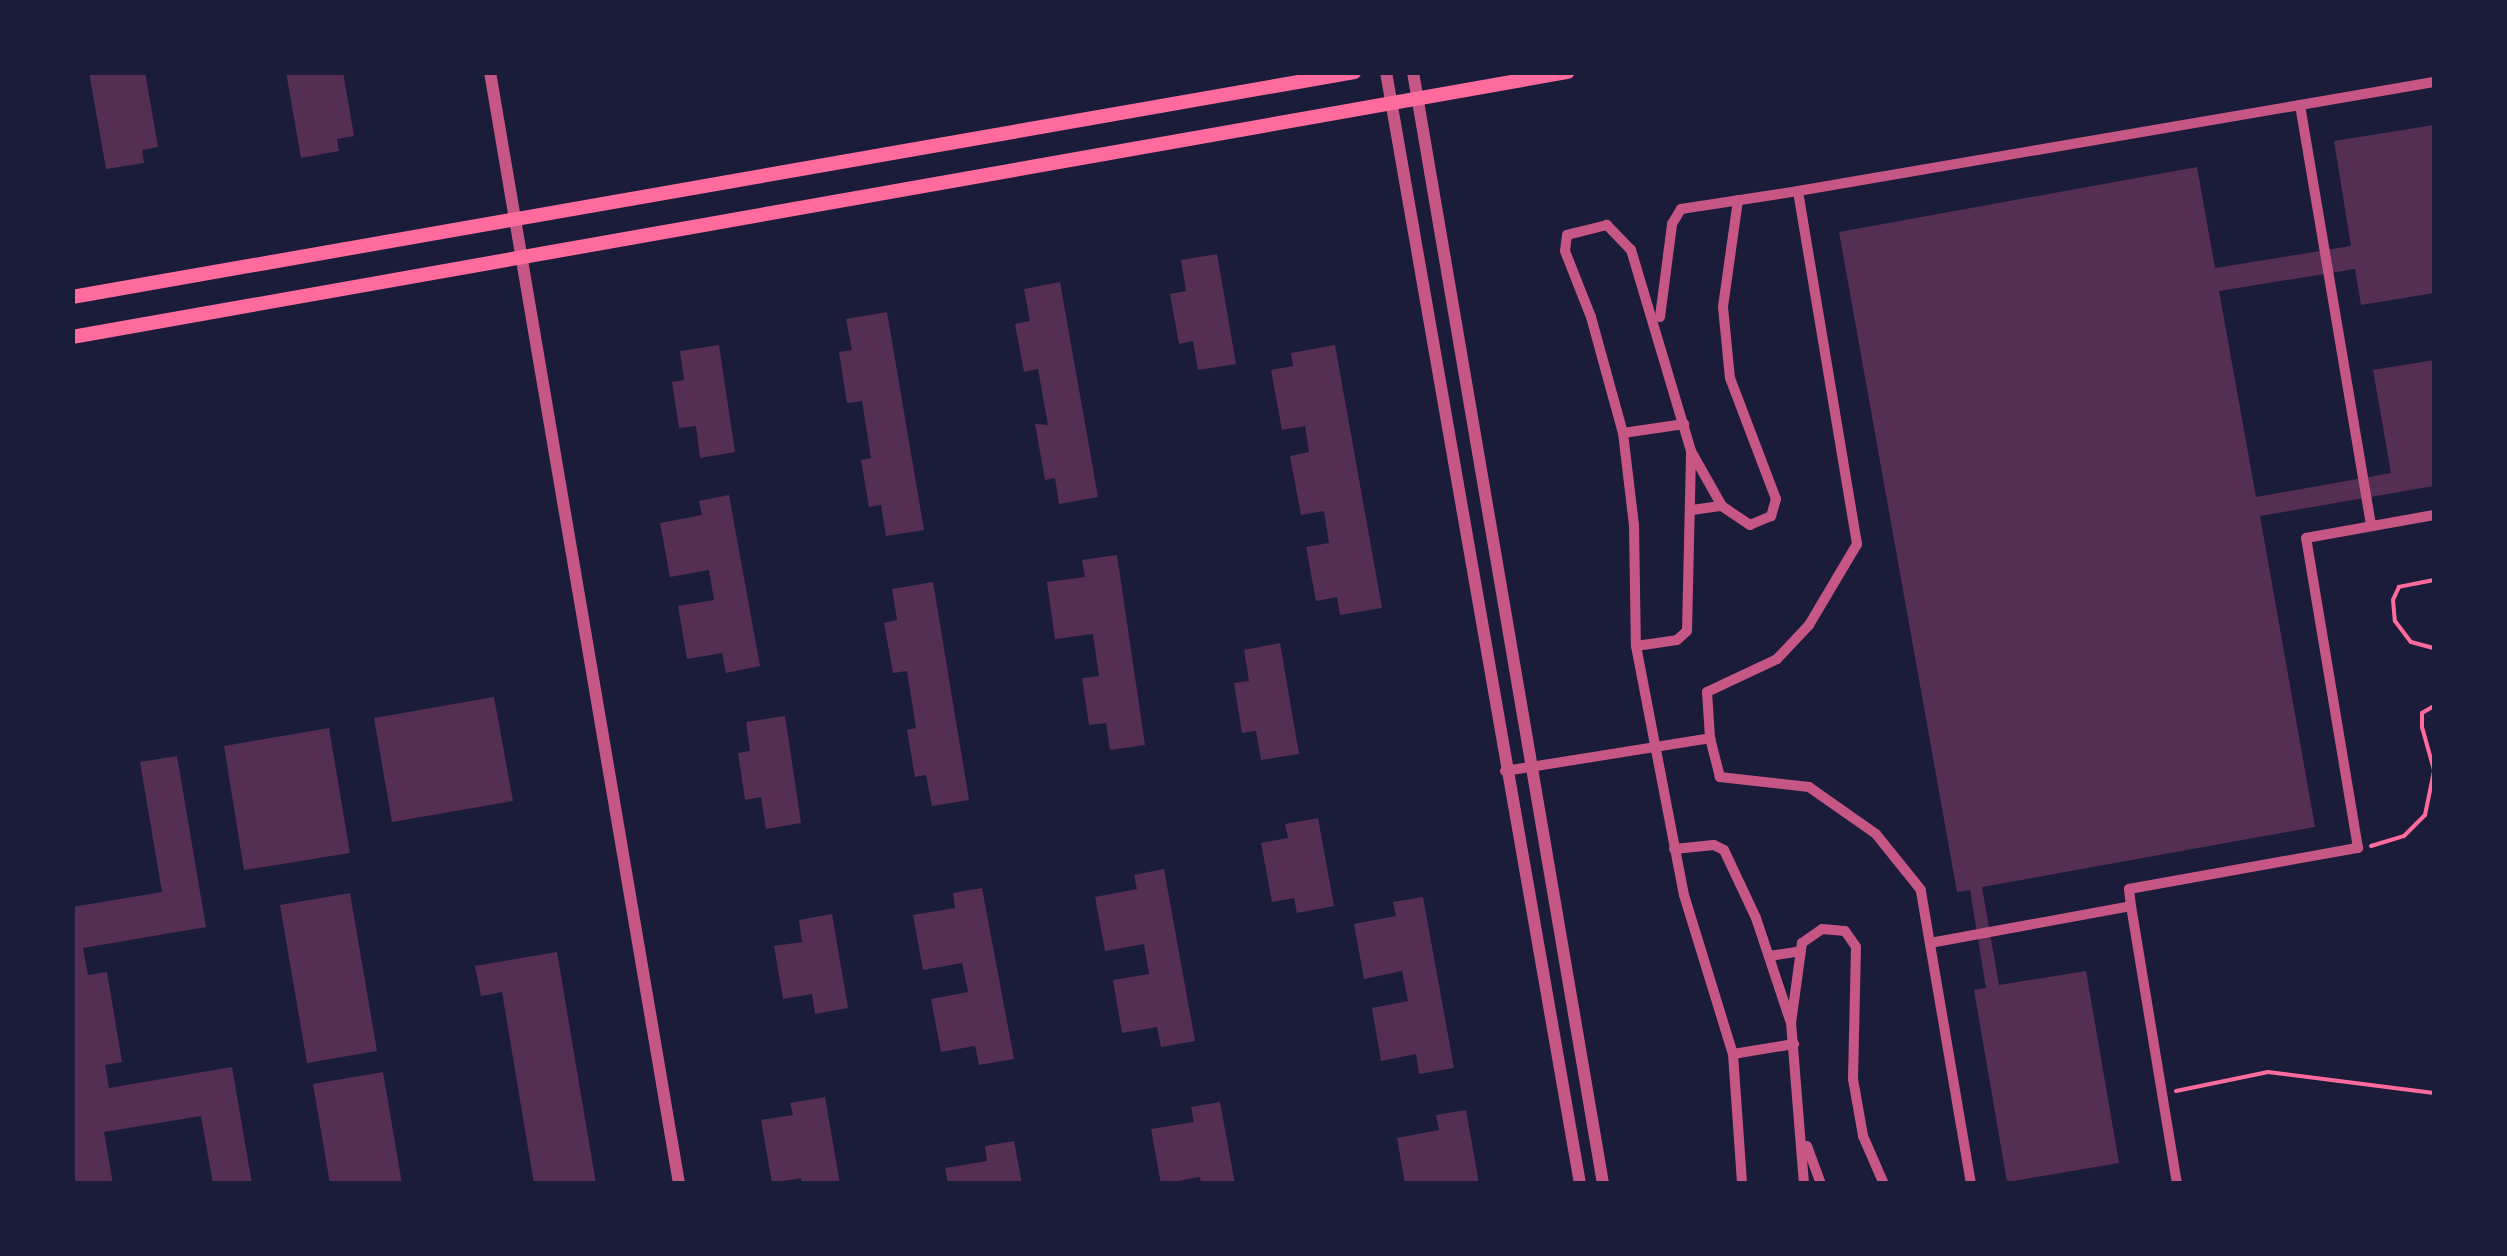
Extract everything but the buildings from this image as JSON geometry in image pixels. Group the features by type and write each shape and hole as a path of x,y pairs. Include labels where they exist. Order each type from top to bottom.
{"main road":[{"path":"72,297 515,215 1354,72"},
{"path":"72,338 1568,72"}],"street":[{"path":"490,72 679,1184"},
{"path":"1386,72 1580,1184"},
{"path":"1413,72 1603,1184"},
{"path":"1659,328 1665,266 1681,210 2434,82"},
{"path":"2300,105 2371,526"},
{"path":"1798,190 1857,544 1809,625 1777,658 1707,692 1710,738 1720,776 1809,788 1876,834 1921,890 1972,1184"},
{"path":"1738,200 1723,307 1730,378 1776,499 1771,516 1750,525 1722,506 1692,451 1659,328 1632,250 1606,225 1567,235 1565,251 1592,317 1623,433 1634,525 1636,646 1674,850 1734,1054 1742,1184"},
{"path":"1640,271 1665,266"},
{"path":"1623,433 1684,424"},
{"path":"1636,646 1677,640 1687,631 1692,451"},
{"path":"1692,510 1722,506"},
{"path":"2177,1184 2129,889 2358,848 2306,538 2434,515"},
{"path":"1505,771 1710,738"},
{"path":"1674,850 1714,844 1724,850 1770,956 1791,1023 1805,1140 1804,1184"},
{"path":"1930,943 2131,906"},
{"path":"1770,956 1801,950 1822,928 1846,930 1856,948 1852,1079 1862,1136 1884,1184"},
{"path":"1791,1023 1801,950"},
{"path":"1734,1054 1794,1044"},
{"path":"1805,1140 1822,1184"}],"path":[{"path":"2434,580 2398,587 2392,600 2395,621 2410,642 2434,648"},
{"path":"2358,848 2404,836 2425,815 2434,770 2422,728 2422,712 2434,706"},
{"path":"2162,1094 2268,1072 2434,1094"}]}
